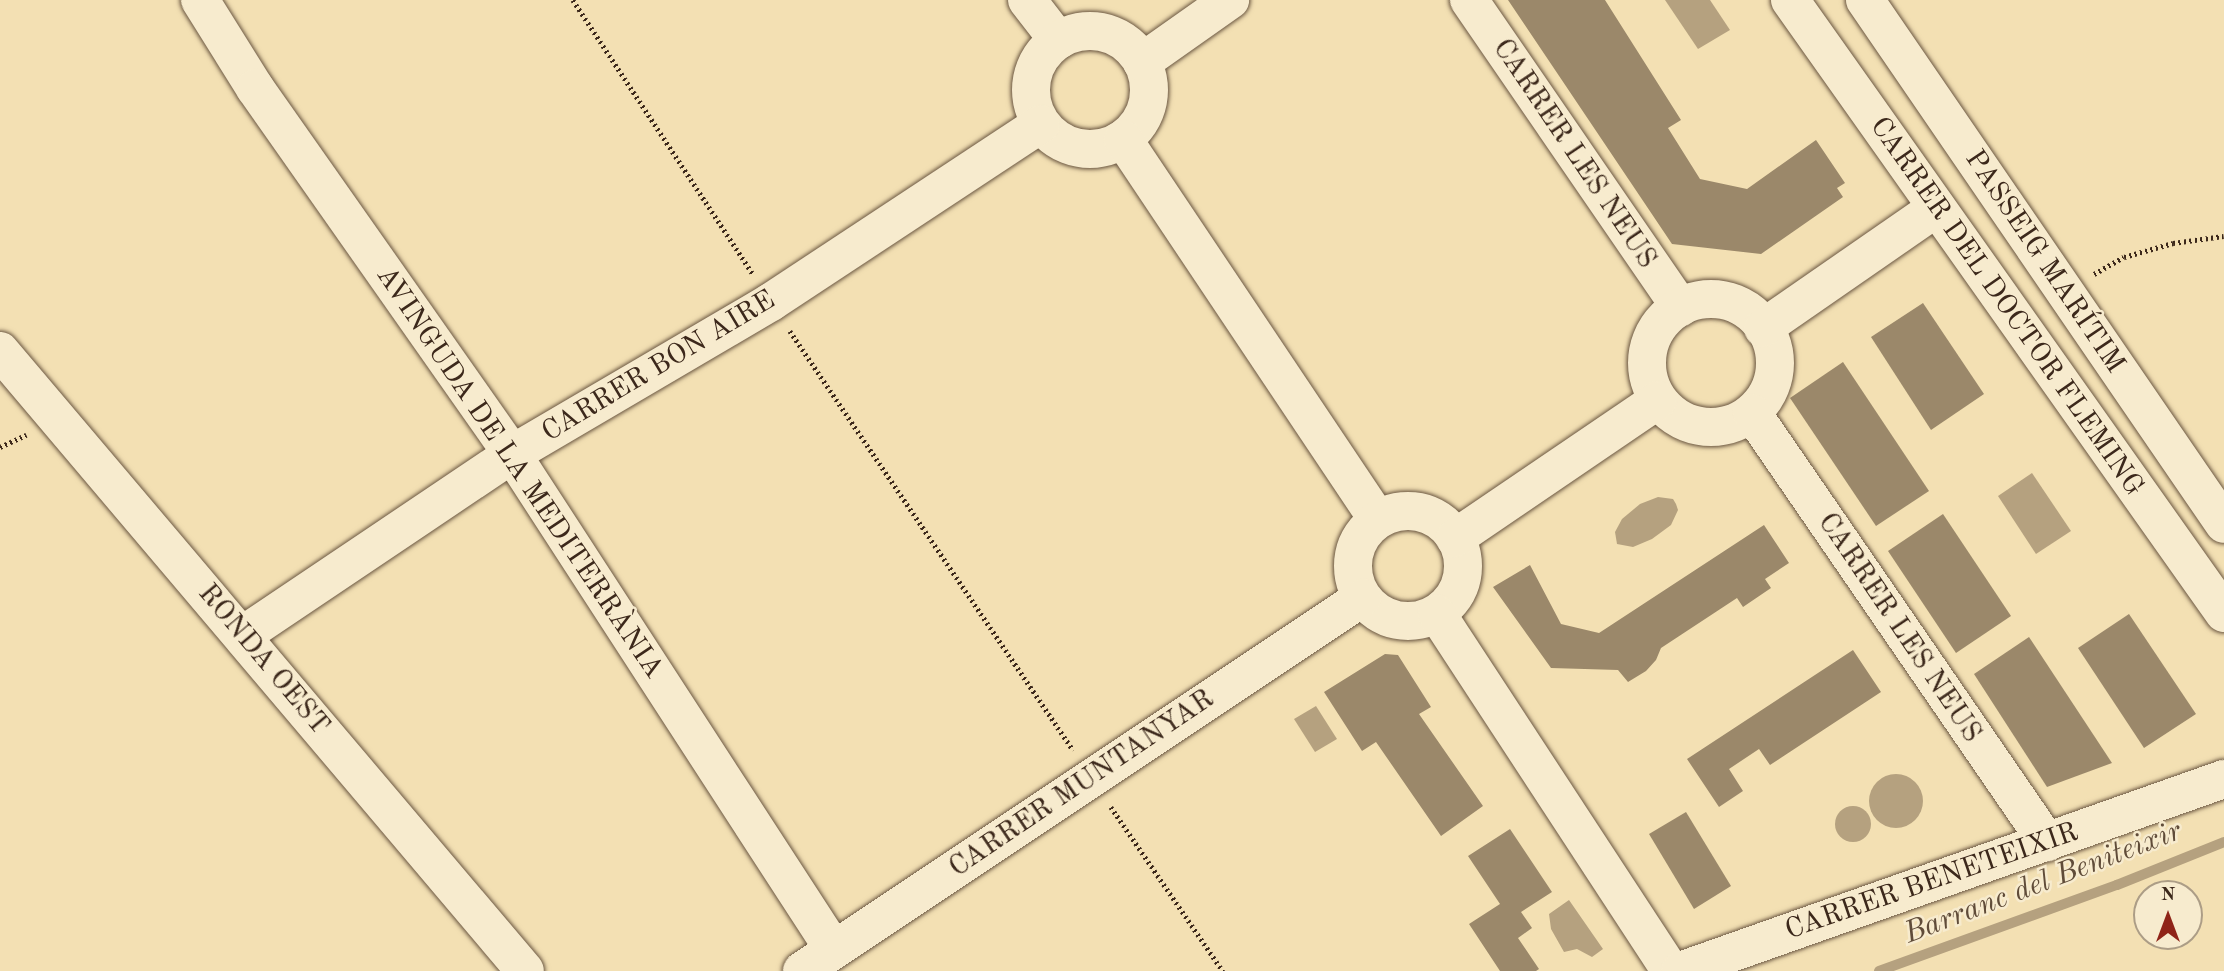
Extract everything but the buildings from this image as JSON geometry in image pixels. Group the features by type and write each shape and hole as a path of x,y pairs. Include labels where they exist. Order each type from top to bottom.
{"street":[{"name":"AVINGUDA DE LA MEDITERRÀNIA","path":"200,0 255,88 512,454 834,950"},
{"path":"1027,0 1058,40"},
{"path":"1142,62 1230,0"},
{"name":"CARRER LES NEUS","path":"1469,0 1680,307"},
{"name":"CARRER DEL DOCTOR FLEMING","path":"1790,0 2224,613"},
{"name":"PASSEIG MARÍTIM","path":"1865,0 2224,524"},
{"path":"1105,33 1132,49 1142,62 1149,95 1145,112 1136,127 1123,139 1107,147 1088,149 1070,146 1054,138 1041,124 1032,107 1030,88 1034,69 1044,53 1058,40 1073,34 1105,33"},
{"name":"CARRER BON AIRE","path":"243,635 512,454 771,302 1041,124"},
{"path":"1123,139 1378,520"},
{"path":"1763,328 1936,208"},
{"path":"1720,299 1739,305 1755,316 1763,328 1774,349 1775,367 1764,400 1752,413 1737,422 1702,427 1685,422 1670,413 1658,400 1649,381 1647,359 1651,338 1663,320 1680,307 1699,300 1720,299"},
{"name":"RONDA OEST","path":"0,351 525,971"},
{"path":"1455,538 1658,400"},
{"name":"CARRER LES NEUS","path":"1752,413 2047,842"},
{"path":"1406,511 1420,513 1434,517 1455,538 1462,554 1461,579 1450,603 1437,614 1421,620 1396,620 1374,610 1362,598 1354,582 1354,556 1364,531 1378,520 1406,511"},
{"name":"CARRER MUNTANYAR","path":"802,971 1362,598"},
{"path":"1437,614 1671,971"},
{"name":"CARRER BENETEIXIR","path":"1680,971 2224,779"}],"path":[{"path":"573,0 771,302 1223,971"},
{"path":"2063,291 2124,257 2173,243 2224,236"}],"shaded area":[{"path":"1665,0 1710,0 1730,30 1698,49"},
{"path":"2032,473 2071,531 2036,554 1998,496"},
{"path":"1658,497 1673,499 1676,504 1678,510 1671,525 1652,539 1633,547 1617,544 1615,532 1622,519 1640,504"},
{"path":"1316,706 1337,739 1315,752 1294,719"},
{"path":"1901,774 1911,778 1919,786 1923,801 1919,816 1911,824 1891,828 1881,824 1873,816 1869,796 1873,786 1881,778"},
{"path":"1853,806 1866,811 1871,824 1866,837 1853,842 1840,837 1835,824 1840,811"},
{"path":"1569,900 1603,949 1592,957 1577,949 1564,952 1551,929 1549,914"}],"waterway":[{"name":"Barranc del Beniteixir","path":"1879,971 2117,885 2224,842"}]}
